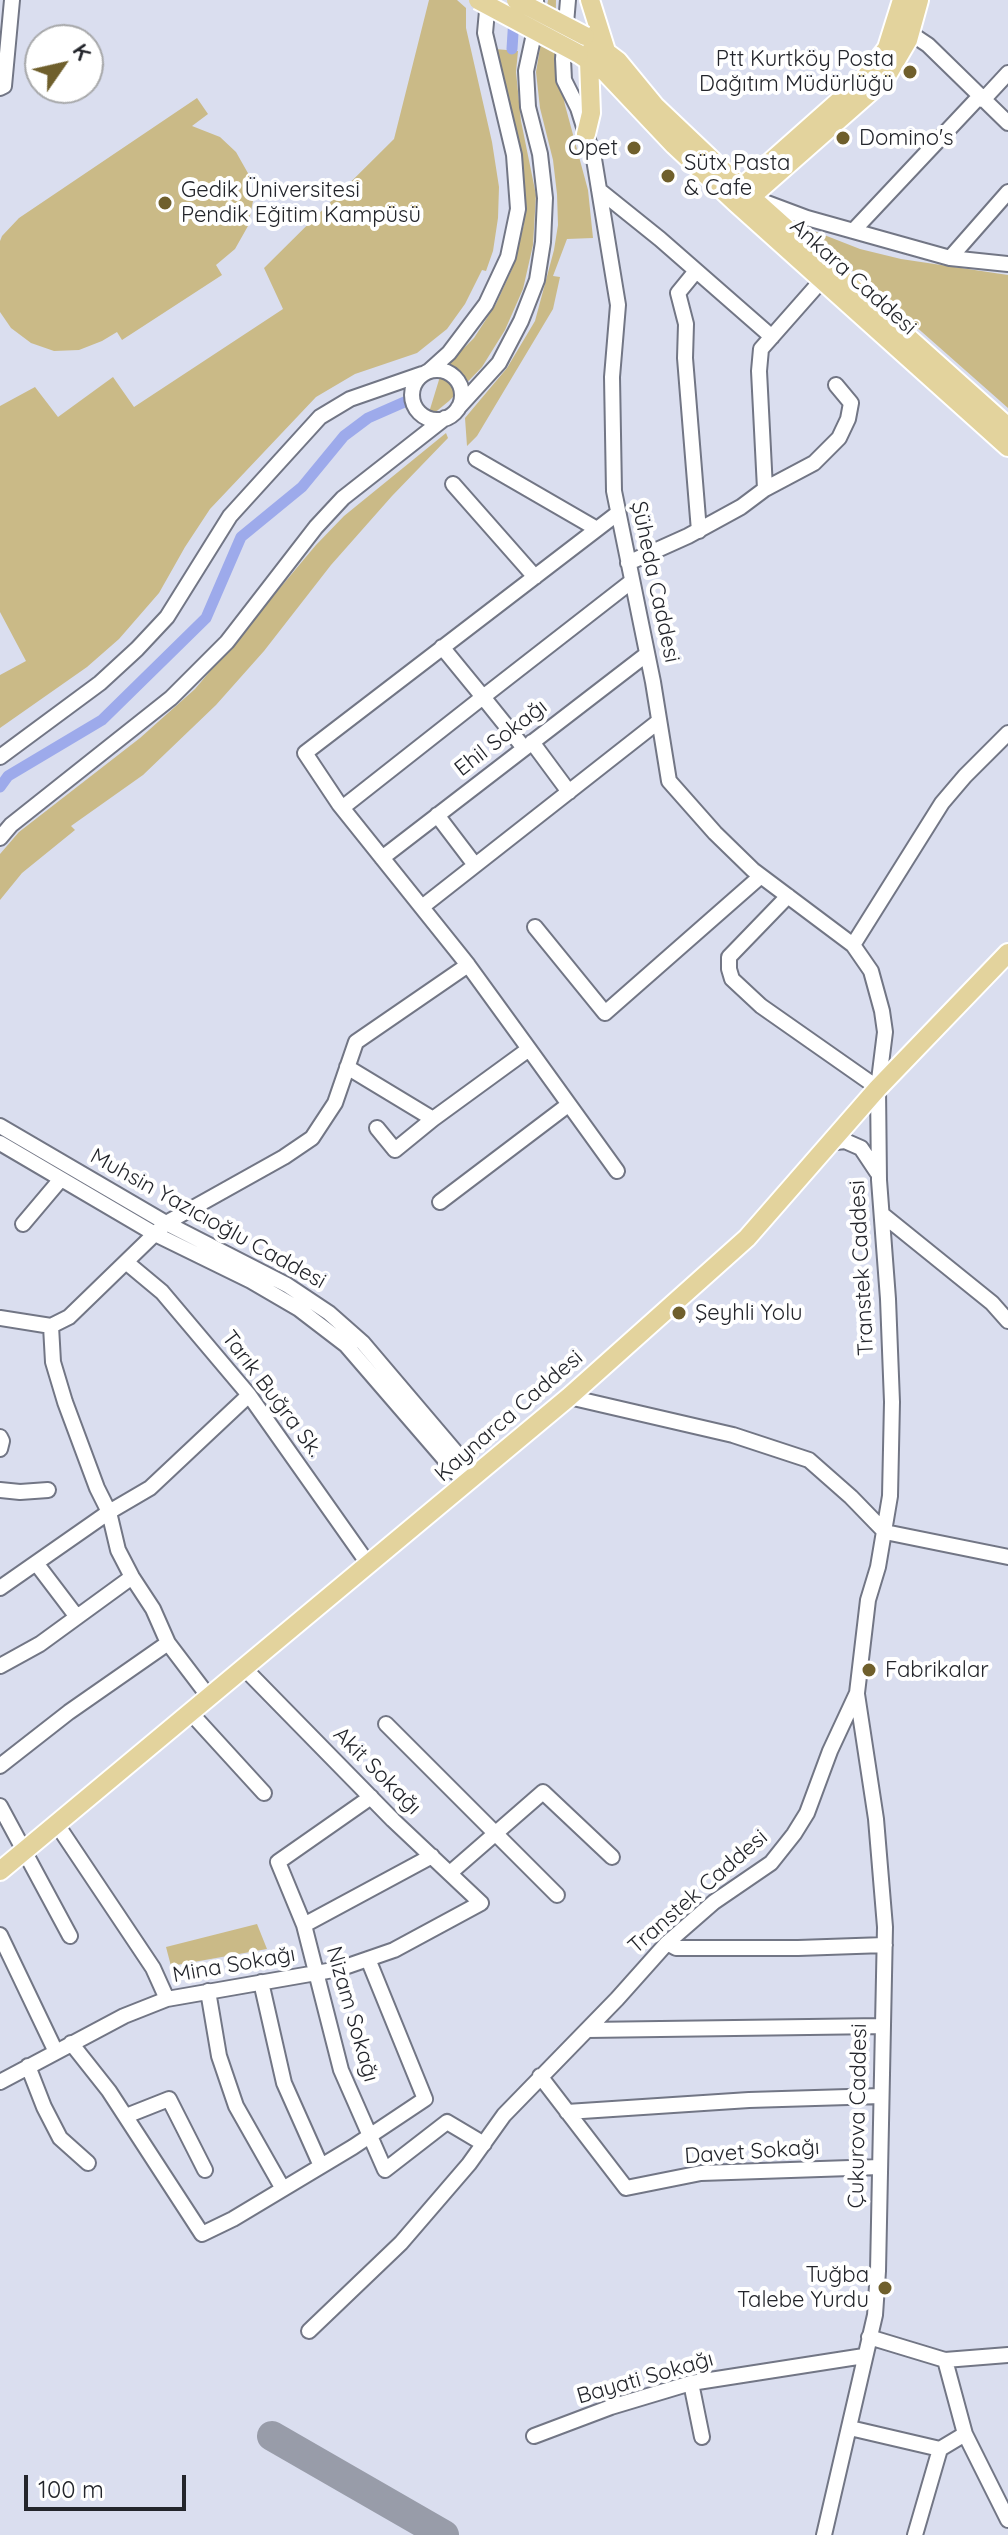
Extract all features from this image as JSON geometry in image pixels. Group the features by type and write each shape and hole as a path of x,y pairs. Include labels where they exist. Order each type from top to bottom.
{"main road":[{"name":"Ankara Caddesi","path":"478,0 591,55 664,135 797,236 1008,427"},
{"name":"Ankara Caddesi","path":"516,0 585,36 591,55"},
{"path":"586,134 591,113 590,0"},
{"path":"743,196 885,79 910,33 916,1"},
{"path":"743,196 865,78 916,1"},
{"name":"Ankara Caddesi","path":"743,196 821,281 1008,447"},
{"name":"Kaynarca Caddesi","path":"0,1871 569,1397 747,1238 878,1088 1007,955"}],"street":[{"path":"0,88 4,86 12,0"},
{"path":"445,418 430,419 423,415 413,403 413,387 449,353 486,304 508,257 518,209 514,155 485,33 488,0"},
{"path":"0,838 11,825 171,698 227,642 316,527 343,498 458,408 499,363 521,321 537,280 543,242 545,198 540,154 528,107 526,71 537,20 536,0"},
{"name":"Şüheda Caddesi","path":"568,0 564,80 586,134 599,190 618,305 612,377 614,491 669,781 715,833 761,876 853,945 871,971 885,1032 878,1088"},
{"path":"910,33 928,45 1008,123"},
{"path":"853,231 1008,73"},
{"path":"599,190 772,337"},
{"path":"950,258 1008,192"},
{"path":"743,196 807,218 950,258 1008,264"},
{"path":"797,236 796,223 807,218"},
{"path":"696,271 678,293 686,324 685,358 699,531"},
{"path":"765,489 759,371 761,349 821,281"},
{"path":"0,757 100,683 137,649 167,617 230,516 320,417 350,399 426,373 446,372 459,383 458,408"},
{"path":"628,563 699,531 765,489 814,463 839,438 848,419 851,403 836,385"},
{"path":"476,459 597,529"},
{"path":"453,484 535,577"},
{"path":"617,1171 468,965 342,808 305,753 618,513"},
{"path":"342,808 632,581"},
{"path":"442,647 569,792"},
{"name":"Ehil Sokağı","path":"382,858 647,654"},
{"path":"422,907 659,721"},
{"path":"853,945 942,803 1008,733"},
{"path":"437,815 475,865"},
{"path":"535,927 605,1013 761,876"},
{"path":"788,896 729,957 732,979 761,1006 878,1088"},
{"path":"0,1318 51,1326 69,1317 160,1228 312,1138 335,1103 356,1042 468,965"},
{"path":"377,1128 395,1150 529,1049"},
{"path":"347,1067 433,1119"},
{"name":"Transtek Caddesi","path":"309,2331 401,2243 484,2144 504,2115 667,1943 714,1902 771,1863 807,1813 830,1751 857,1693 868,1600 885,1532 890,1496 892,1402 879,1180 878,1088"},
{"path":"440,1202 568,1105"},
{"name":"Muhsin Yazıcıoğlu Caddesi","path":"0,1126 160,1228"},
{"path":"828,1144 837,1140 861,1148 872,1161 879,1180"},
{"name":"Muhsin Yazıcıoğlu Caddesi","path":"3,1150 160,1228 287,1285 329,1313 363,1343 471,1480"},
{"path":"23,1224 61,1179"},
{"path":"883,1215 992,1303 1008,1321"},
{"name":"Tarık Buğra Sk.","path":"126,1262 162,1292 249,1395 369,1565"},
{"path":"51,1326 53,1362 97,1488 109,1512 118,1550 153,1609 168,1643 209,1697"},
{"path":"0,1588 109,1512 150,1488 249,1395"},
{"path":"569,1397 733,1435 809,1460 885,1532 1008,1557"},
{"path":"0,1437 0,1449"},
{"path":"0,1490 48,1490"},
{"path":"36,1563 77,1617"},
{"path":"1,1663 40,1644 132,1577"},
{"path":"0,1766 69,1712 168,1643"},
{"name":"Akit Sokağı","path":"244,1668 481,1903"},
{"name":"Çukurova Caddesi","path":"824,2535 875,2315 878,2271 885,1945 876,1819 857,1693"},
{"path":"190,1712 264,1793"},
{"path":"386,1724 557,1895"},
{"path":"450,1873 543,1792 612,1857"},
{"name":"Nizam Sokağı","path":"371,1797 278,1862 304,1925 341,2070 385,2170 447,2122 484,2144"},
{"path":"0,1806 70,1936"},
{"path":"56,1823 153,1968 167,1999"},
{"path":"304,1925 432,1856"},
{"name":"Mina Sokağı","path":"0,2082 124,2016 167,1999 339,1969 394,1950 481,1903"},
{"path":"0,1935 56,2052"},
{"path":"667,1943 676,1948 885,1945"},
{"path":"71,2043 126,2116 202,2234 321,2166 425,2099 368,1959"},
{"path":"261,1982 284,2083 321,2166"},
{"path":"208,1991 219,2056 236,2106 283,2189"},
{"path":"587,2030 882,2026"},
{"path":"28,2066 60,2138 88,2163"},
{"name":"Davet Sokağı","path":"540,2076 626,2188 701,2173 880,2167"},
{"path":"567,2112 749,2100 881,2096"},
{"path":"126,2116 169,2099 205,2170"},
{"path":"869,2337 945,2360 1008,2355"},
{"name":"Bayati Sokağı","path":"534,2436 611,2407 691,2383 864,2356"},
{"path":"945,2360 965,2434 1008,2520"},
{"path":"691,2383 702,2437"},
{"path":"850,2428 940,2449"},
{"path":"915,2535 940,2449 965,2434"}],"shaded area":[{"path":"429,0 457,0 466,8 466,28 499,187 493,251 486,271 482,270 465,304 447,329 417,353 355,374 316,397 210,509 159,593 119,639 87,667 0,728 0,675 26,661 0,612 0,406 35,387 58,417 113,377 134,407 283,309 264,268 394,139"},
{"path":"548,0 556,0 555,56 588,190 593,238 567,239 553,276 560,277 553,309 477,436 467,446 465,418 507,368 535,321 554,250 558,225 557,194 536,72"},
{"path":"495,49 518,51 516,72 521,121 536,195 533,245 523,289 505,330 482,367 427,419 442,370 474,338 496,304 512,269 524,224 515,130"},
{"path":"197,98 208,114 192,126 220,137 236,152 249,175 253,201 248,226 235,249 216,265 222,275 122,340 117,332 79,350 54,351 31,343 11,328 0,312 2,236 19,218"},
{"path":"814,231 860,249 901,259 1008,275 1008,408 819,241"},
{"path":"446,433 448,438 331,565 264,651 216,705 143,775 71,826 75,830 22,873 0,900 0,854 19,832 140,738 195,689 344,516"},
{"path":"257,1924 267,1949 171,1966 166,1947"}],"waterway":[{"path":"512,49 514,17"},
{"path":"0,787 8,776 102,720 206,618 241,537 302,487 344,436 368,418 409,400"}],"taxiway":[{"path":"272,2436 444,2535"}],"place":[{"name":"Ptt Kurtköy Posta Dağıtım Müdürlüğü","path":"910,72"},
{"name":"Domino's","path":"843,138"},
{"name":"Opet","path":"634,148"},
{"name":"Sütx Pasta & Cafe","path":"668,176"},
{"name":"Gedik Üniversitesi Pendik Eğitim Kampüsü","path":"165,203"},
{"name":"Şeyhli Yolu","path":"679,1313"},
{"name":"Fabrikalar","path":"869,1670"},
{"name":"Tuğba Talebe Yurdu","path":"885,2288"}]}
